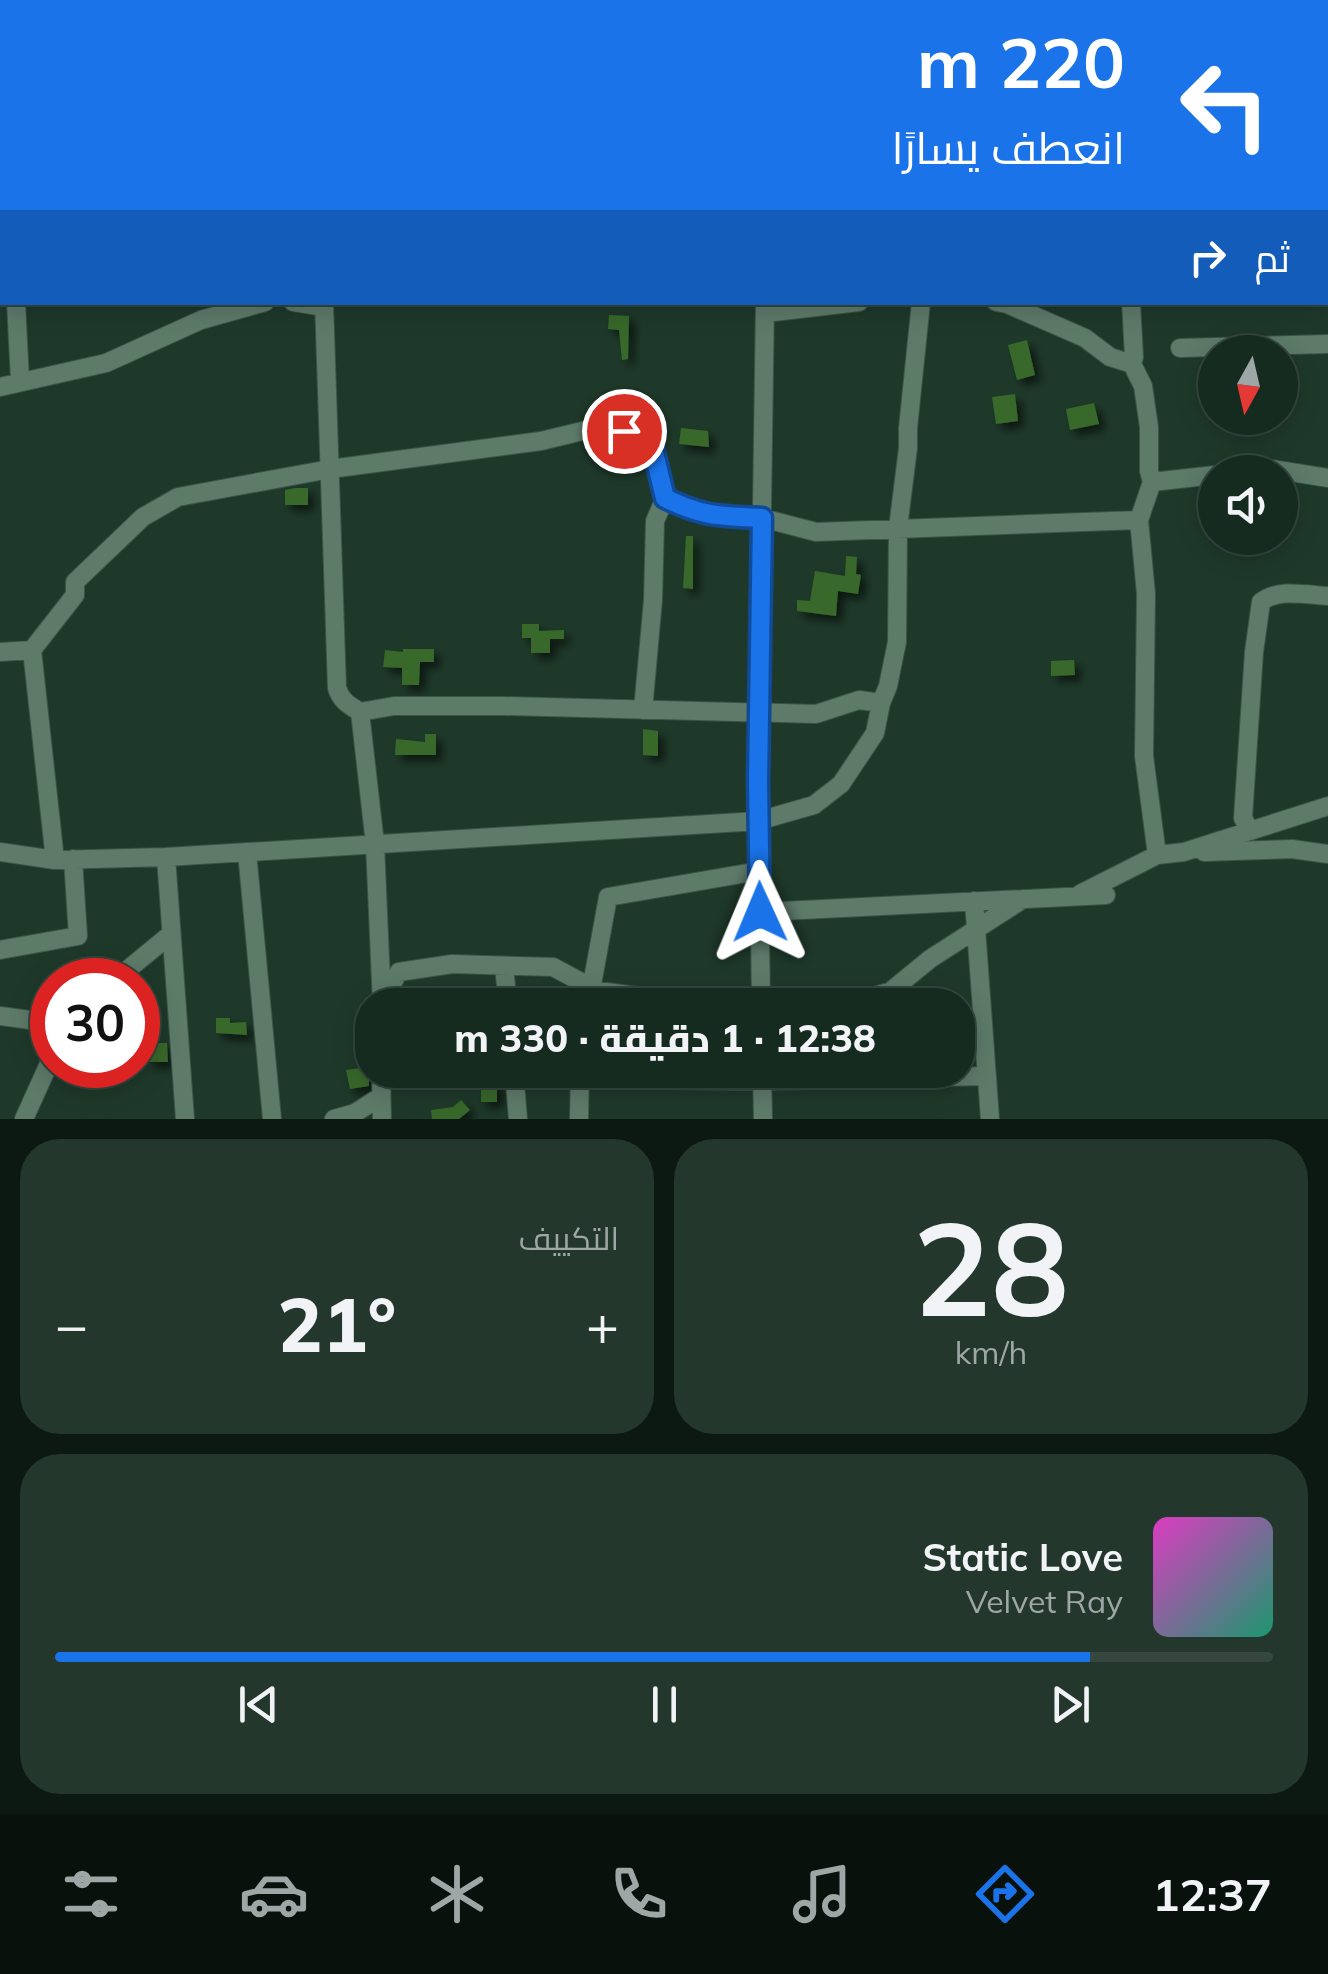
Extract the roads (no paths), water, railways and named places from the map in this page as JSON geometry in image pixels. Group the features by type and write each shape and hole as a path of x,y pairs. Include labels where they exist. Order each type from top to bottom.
{"street":[{"path":"16,305 20,381"},
{"path":"0,387 106,363 202,320 254,305"},
{"path":"324,305 340,698 360,712 394,706 431,706 816,714 859,700 881,703"},
{"path":"761,988 758,821 765,308 812,305"},
{"path":"0,852 64,859 166,857 758,821 814,805 840,784 874,732 888,686 897,642 898,528 920,305"},
{"path":"1009,305 1085,338 1110,357 1132,364"},
{"path":"1131,305 1132,364 1143,386 1152,482 1139,520 1146,594 1144,756 1157,855"},
{"path":"1180,348 1328,344"},
{"path":"0,950 78,936 32,650 75,595 75,582 143,517 178,497 330,469 542,441 598,427 650,436 665,498 656,521 643,710"},
{"path":"1298,474 1328,478"},
{"path":"1152,482 1198,478"},
{"path":"665,498 693,512 762,518 816,532 1139,520"},
{"path":"1250,831 1243,818 1254,652 1262,602 1268,597 1292,594 1328,596"},
{"path":"0,652 32,650"},
{"path":"360,712 375,844 381,988"},
{"path":"1184,852 1328,806"},
{"path":"1076,896 1157,855 1292,849 1328,854"},
{"path":"247,852 272,1119"},
{"path":"166,857 184,1119"},
{"path":"585,988 608,897 759,871"},
{"path":"760,912 1106,895"},
{"path":"896,988 930,959 1024,899"},
{"path":"974,902 990,1119"},
{"path":"142,958 171,934"},
{"path":"390,988 400,972 452,964 554,967 579,988"},
{"path":"504,967 506,988"},
{"path":"0,1016 30,1020"},
{"path":"975,1076 986,1076"},
{"path":"24,1119 38,1088"},
{"path":"380,1088 382,1119"},
{"path":"515,1088 518,1119"},
{"path":"579,1119 580,1088"},
{"path":"762,1088 762,1119"},
{"path":"334,1119 355,1114 380,1097"}]}
